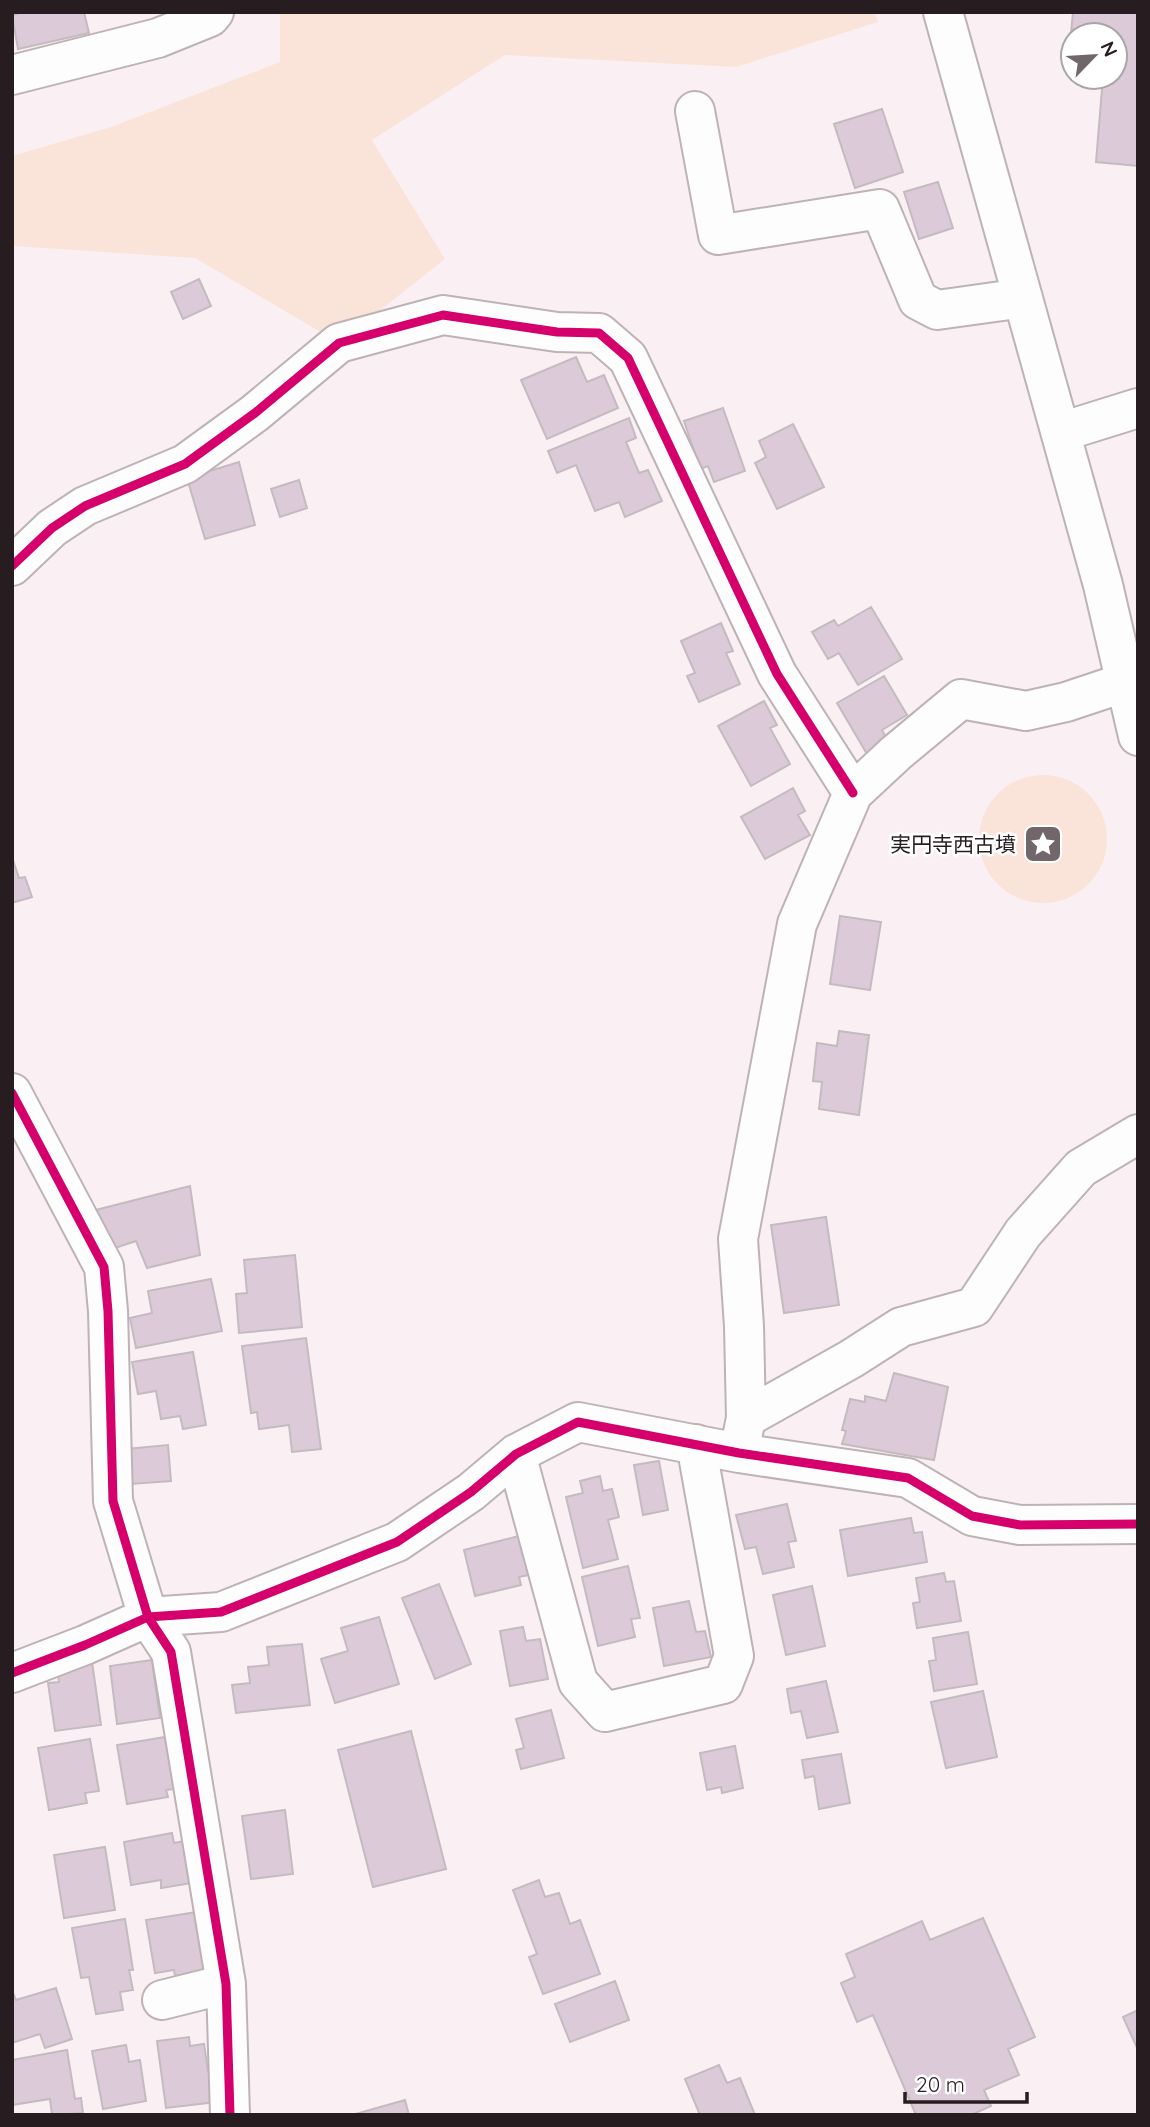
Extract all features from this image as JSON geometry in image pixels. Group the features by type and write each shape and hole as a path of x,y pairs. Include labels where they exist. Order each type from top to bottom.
{"street":[{"path":"12,75 158,38 209,17 214,12"},
{"path":"943,12 1103,585 1138,736"},
{"path":"695,111 718,235 880,209 918,300 937,310 1023,298"},
{"path":"12,566 52,528 85,506 184,464 255,413 339,343 443,315 557,332 599,333 628,358 777,674 853,793"},
{"path":"1061,432 1138,408"},
{"path":"742,1435 744,1326 738,1239 797,924 853,793 895,753 961,699 1026,711 1066,702 1126,682"},
{"path":"12,1093 104,1267 108,1311 113,1501 148,1617 171,1652 226,1984 218,2113"},
{"path":"12,1673 85,1646 148,1617 220,1612 397,1542 471,1492 516,1454 578,1422 696,1444 742,1435 901,1327 974,1307 1023,1233 1081,1168 1138,1134"},
{"path":"742,1435 908,1478 972,1517 1020,1525 1138,1524"},
{"path":"516,1454 578,1682 605,1712 723,1684 734,1656 696,1444"},
{"path":"162,2000 226,1984"}],"shaded area":[{"path":"280,12 875,12 878,22 736,67 505,55 372,140 445,259 339,343 195,258 12,246 12,156 111,127 280,62"},
{"name":"実円寺西古墳","path":"1043,775 1067,780 1088,794 1102,815 1107,839 1102,863 1088,884 1067,898 1043,903 1019,898 998,884 984,863 979,839 984,815 998,794 1019,780"}],"building":[{"path":"24,12 84,12 89,33 18,49 12,15"},
{"path":"1073,12 1138,12 1138,166 1096,162 1102,91 1129,91 1129,21 1072,21"},
{"path":"882,109 903,172 855,188 834,124"},
{"path":"938,182 953,228 919,239 904,192"},
{"path":"199,279 211,306 183,319 171,292"},
{"path":"576,357 587,382 604,375 618,408 547,439 521,380"},
{"path":"723,408 745,471 714,482 708,466 700,469 684,421"},
{"path":"629,418 636,438 626,442 639,473 648,470 662,501 625,517 619,502 595,511 576,465 557,473 548,451"},
{"path":"793,424 824,487 777,509 755,463 766,457 759,441"},
{"path":"239,462 255,525 205,539 187,478"},
{"path":"299,480 307,508 280,517 271,489"},
{"path":"871,607 902,659 858,685 839,653 828,659 812,632 834,620 838,626"},
{"path":"721,623 733,651 726,653 740,684 699,702 687,676 695,673 681,641"},
{"path":"884,676 907,715 882,730 888,741 867,754 837,703"},
{"path":"764,701 777,725 770,728 790,764 751,786 718,726"},
{"path":"793,788 805,811 798,815 810,835 765,859 741,817"},
{"path":"12,857 19,878 25,877 32,897 12,903"},
{"path":"840,916 881,922 870,990 830,984"},
{"path":"839,1031 869,1035 859,1115 819,1109 822,1082 813,1081 817,1043 837,1046"},
{"path":"190,1186 200,1255 147,1268 136,1241 112,1249 92,1211"},
{"path":"826,1217 839,1305 784,1313 771,1225"},
{"path":"295,1255 302,1327 239,1333 236,1294 247,1293 244,1260"},
{"path":"211,1279 222,1331 136,1348 130,1318 152,1313 148,1291"},
{"path":"306,1338 321,1449 292,1452 289,1425 259,1429 257,1412 251,1413 242,1346"},
{"path":"193,1352 206,1425 183,1429 180,1416 161,1419 156,1391 138,1394 132,1362"},
{"path":"894,1373 948,1387 934,1460 842,1444 846,1431 842,1430 850,1399 865,1402 865,1396 886,1401"},
{"path":"168,1445 171,1481 130,1484 127,1449"},
{"path":"659,1461 668,1510 643,1515 634,1465"},
{"path":"600,1476 603,1491 612,1489 619,1517 608,1520 618,1559 583,1568 566,1497 583,1493 580,1481"},
{"path":"787,1504 796,1541 788,1542 794,1567 763,1574 756,1547 745,1549 736,1515"},
{"path":"911,1518 914,1533 922,1532 927,1562 848,1576 840,1530"},
{"path":"523,1535 533,1574 519,1577 521,1585 475,1596 464,1550"},
{"path":"628,1566 640,1618 631,1619 635,1637 598,1646 582,1577"},
{"path":"944,1573 946,1582 954,1581 961,1621 917,1628 913,1603 920,1602 916,1578"},
{"path":"439,1584 471,1664 435,1679 402,1598"},
{"path":"812,1586 825,1646 786,1655 773,1595"},
{"path":"689,1601 696,1632 705,1631 711,1657 664,1666 653,1608"},
{"path":"379,1617 399,1684 335,1703 321,1659 348,1651 341,1628"},
{"path":"523,1627 526,1641 540,1639 548,1679 510,1686 500,1631"},
{"path":"968,1632 977,1684 934,1691 929,1661 936,1660 933,1638"},
{"path":"302,1644 310,1705 236,1713 232,1685 250,1683 248,1667 269,1665 267,1647"},
{"path":"91,1655 101,1725 55,1731 48,1683 59,1682 56,1659"},
{"path":"152,1660 160,1718 117,1724 110,1666"},
{"path":"826,1681 838,1732 807,1738 801,1711 791,1713 787,1689"},
{"path":"983,1691 997,1757 946,1768 931,1702"},
{"path":"551,1710 564,1758 521,1769 516,1750 524,1748 516,1719"},
{"path":"411,1731 446,1869 373,1887 338,1750"},
{"path":"165,1737 174,1789 166,1790 168,1797 127,1804 117,1745"},
{"path":"90,1739 99,1791 85,1793 87,1803 49,1810 38,1748"},
{"path":"735,1746 743,1788 722,1793 721,1787 707,1790 700,1753"},
{"path":"841,1754 850,1803 819,1809 814,1776 805,1778 802,1760"},
{"path":"285,1810 293,1874 251,1879 242,1816"},
{"path":"172,1833 174,1843 185,1841 192,1883 161,1888 161,1880 131,1885 124,1842"},
{"path":"105,1847 115,1910 64,1918 54,1855"},
{"path":"539,1880 545,1897 559,1893 570,1924 580,1920 600,1974 543,1994 529,1957 537,1954 513,1890"},
{"path":"197,1912 204,1971 175,1976 174,1970 155,1973 146,1920"},
{"path":"983,1918 1035,2037 1008,2049 1019,2075 984,2090 991,2106 971,2115 916,2115 873,2015 857,2022 841,1983 855,1977 846,1954 922,1921 930,1940"},
{"path":"125,1919 133,1970 129,1970 133,1990 120,1992 123,2010 96,2014 89,1977 81,1978 72,1928"},
{"path":"615,1981 629,2020 570,2042 555,2004"},
{"path":"56,1988 72,2039 45,2048 40,2034 12,2043 12,1990 16,2000"},
{"path":"1138,2010 1138,2050 1123,2017"},
{"path":"189,2037 190,2046 204,2044 208,2071 213,2070 216,2102 166,2108 157,2041"},
{"path":"126,2045 129,2062 140,2060 146,2101 103,2109 92,2051"},
{"path":"67,2050 75,2099 81,2098 83,2113 52,2115 50,2099 12,2105 12,2060"},
{"path":"719,2065 727,2083 740,2078 755,2115 700,2115 685,2079"},
{"path":"405,2100 409,2115 352,2115"}],"cycle path":[{"path":"12,566 52,528 85,506 185,464 255,413 339,343 443,315 557,332 599,333 628,358 777,674 853,793"},
{"path":"12,1093 104,1267 108,1311 113,1501 148,1617 171,1652 226,1984 230,2115"},
{"path":"12,1673 148,1617 221,1612 397,1542 471,1492 516,1454 578,1422 739,1453 908,1478 972,1516 1020,1525 1138,1524"}],"place":[{"name":"実円寺西古墳","path":"1043,844"}]}
